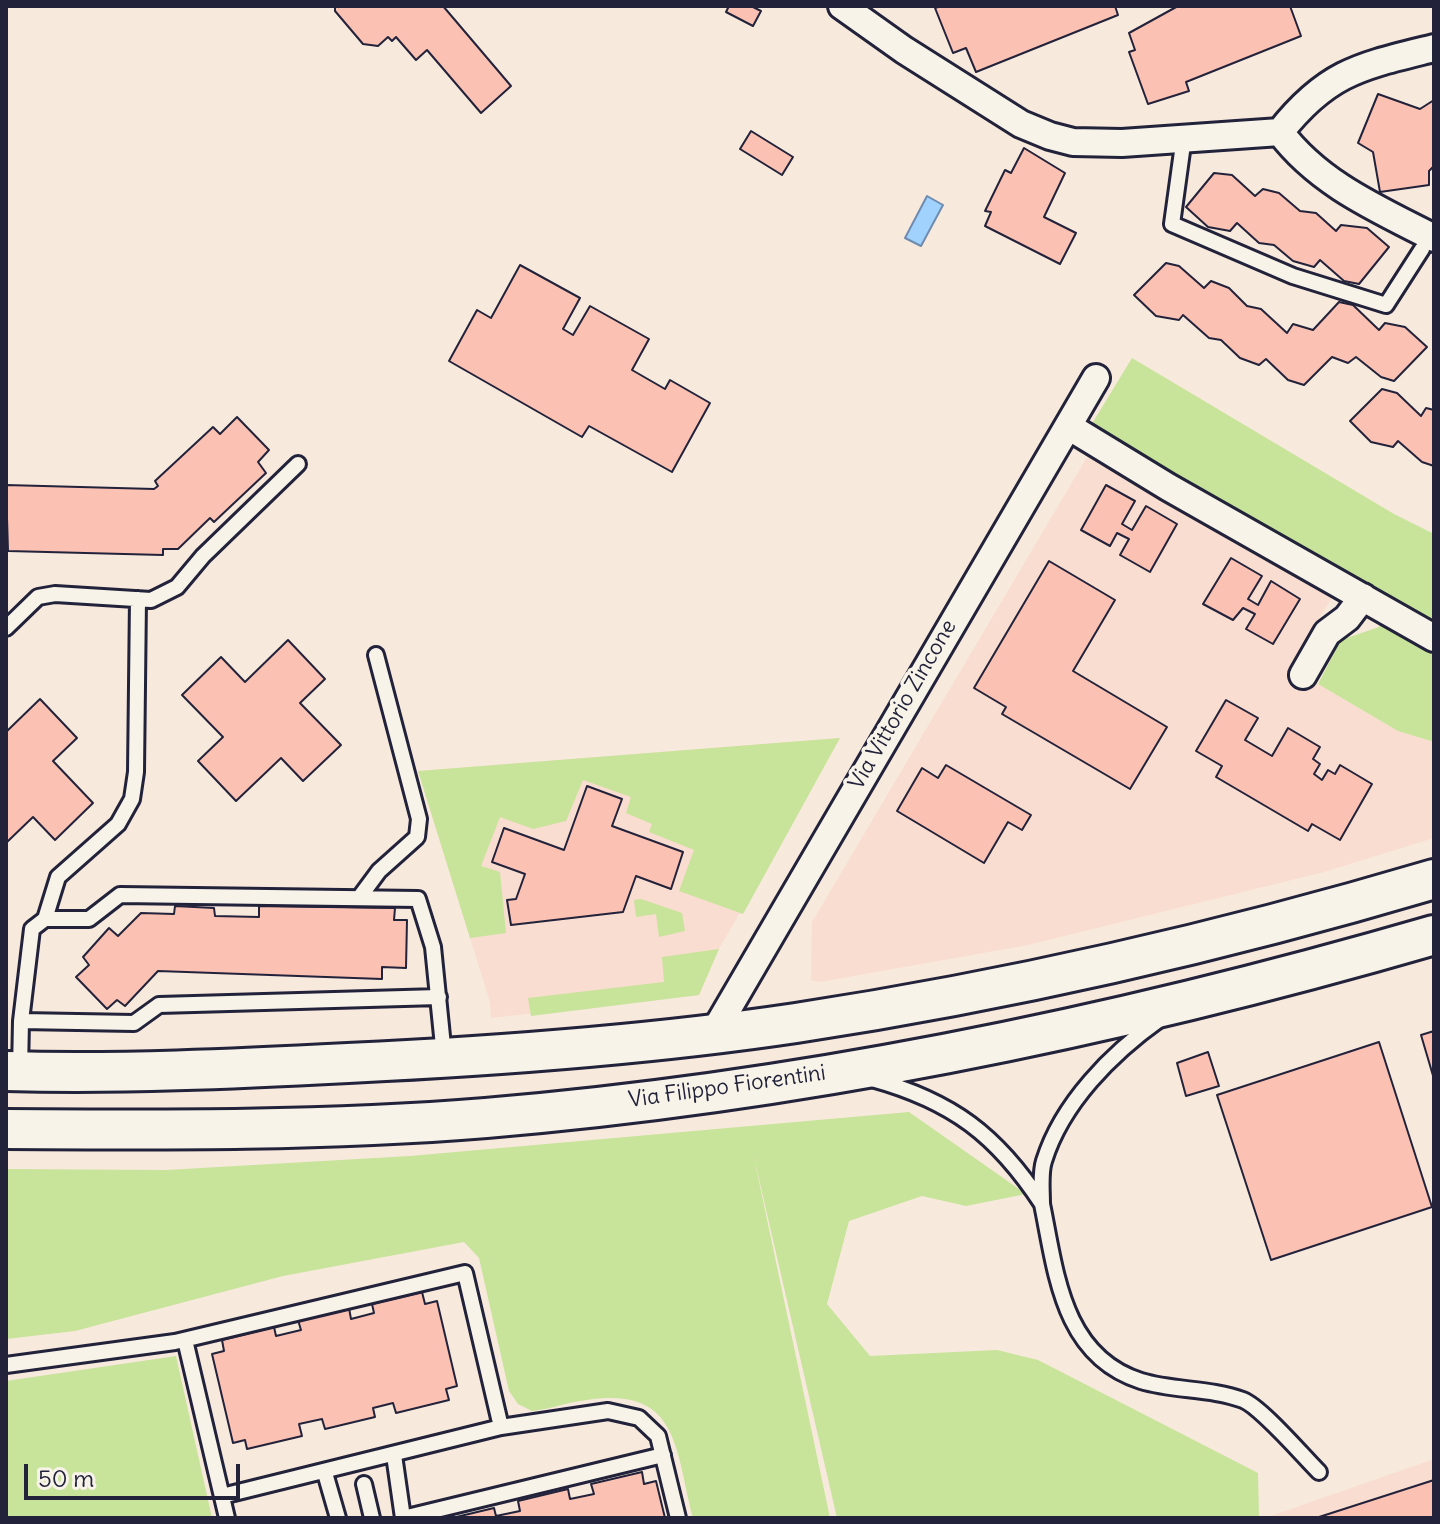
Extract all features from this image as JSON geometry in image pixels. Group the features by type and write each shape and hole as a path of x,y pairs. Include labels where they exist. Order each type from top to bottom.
{"main road":[{"path":"13,1071 105,1072 444,1058 713,1034 871,1010 1141,958 1434,879"},
{"name":"Via Filippo Fiorentini","path":"6,1129 307,1127 484,1118 845,1071 914,1061 1183,1004 1434,935"}],"street":[{"path":"849,7 904,50 1021,124 1050,136 1099,143 1280,132 1302,104 1343,74 1434,48"},
{"path":"1280,132 1309,166 1428,243"},
{"name":"Via Vittorio Zincone","path":"713,1034 1096,378"},
{"path":"1068,426 1168,487 1434,638"},
{"path":"1303,675 1327,633 1347,618 1363,597"}],"lane":[{"path":"1184,137 1172,224 1293,276 1386,305 1428,243"},
{"path":"9,622 38,597 55,594 151,600 177,587 203,556 298,464"},
{"path":"13,1071 32,929 45,919 58,877 118,824 132,799 136,772 138,599"},
{"path":"359,898 379,871 417,837 419,819 376,655"},
{"path":"45,919 89,919 120,895 418,899 433,947 444,1058"},
{"path":"21,1021 134,1023 159,1005 439,997"},
{"path":"1183,1004 1121,1048 1060,1124 1043,1163 1042,1204 1061,1295 1080,1339 1101,1358 1139,1380 1246,1401 1319,1472"},
{"path":"845,1071 912,1090 987,1134 1017,1166 1042,1204"},
{"path":"6,1365 180,1341 465,1273 501,1427"},
{"path":"180,1341 227,1518"},
{"path":"222,1496 325,1473 501,1427 608,1411 639,1418 658,1436 678,1518"},
{"path":"394,1455 403,1518 663,1455"},
{"path":"325,1473 338,1518"},
{"path":"364,1484 372,1518"}],"shaded area":[{"path":"1090,452 1333,596 1289,667 1398,731 1434,742 1434,838 1324,872 1028,945 820,982 811,980 812,922"},
{"path":"840,738 719,949 699,995 491,1018 490,1002 418,771"},
{"path":"1434,1459 1434,1518 1265,1518"}],"green space":[{"path":"1132,358 1394,514 1434,534 1434,742 1398,731 1318,684 1341,640 1379,627 1391,603 1090,427"},
{"path":"840,738 743,914 679,891 694,850 649,832 652,824 626,813 631,797 583,780 566,821 533,829 500,817 481,866 500,872 506,933 470,938 418,771"},
{"path":"641,899 682,913 685,931 659,937 656,914 636,917 634,900"},
{"path":"719,949 699,995 531,1016 528,998 664,982 662,957"},
{"path":"909,1112 1026,1194 966,1206 922,1196 849,1221 827,1304 870,1356 997,1350 1038,1360 1258,1473 1259,1518 837,1518 753,1153 830,1518 693,1518 676,1447 668,1428 656,1413 640,1403 617,1398 580,1401 532,1411 518,1404 509,1391 479,1258 464,1242 283,1276 75,1331 6,1339 6,1169 166,1170 410,1156"},
{"path":"176,1356 212,1518 6,1518 6,1381"}],"water":[{"path":"927,196 943,205 921,246 905,238"}],"building":[{"path":"335,6 443,6 511,86 481,113 427,50 416,60 396,37 392,41 388,37 378,46 363,44 335,11"},
{"path":"729,6 751,6 761,11 753,26 726,12"},
{"path":"1115,6 1118,15 976,72 966,48 953,53 935,8"},
{"path":"1178,6 1290,6 1301,36 1186,82 1189,91 1148,104 1129,52 1135,50 1129,33"},
{"path":"1378,94 1420,109 1434,100 1434,166 1429,171 1429,185 1380,192 1373,152 1358,143"},
{"path":"751,131 793,157 782,175 740,149"},
{"path":"1024,148 1065,173 1044,217 1076,233 1060,264 985,226 991,212 985,211 1005,170 1011,173"},
{"path":"1214,173 1232,175 1255,196 1263,189 1279,193 1300,211 1316,213 1336,231 1341,225 1367,228 1389,247 1359,284 1344,281 1320,260 1314,267 1293,261 1274,245 1259,243 1237,223 1230,231 1208,227 1186,207"},
{"path":"1166,263 1179,266 1204,288 1211,281 1229,288 1247,306 1261,309 1287,333 1293,324 1313,330 1339,302 1353,305 1379,330 1385,323 1405,327 1427,347 1394,381 1381,377 1356,357 1348,363 1332,357 1304,385 1288,380 1266,359 1259,365 1240,358 1221,340 1209,338 1183,315 1179,320 1156,316 1134,295"},
{"path":"520,265 580,298 563,329 573,335 590,306 649,339 632,370 665,389 670,380 710,403 672,472 589,426 582,437 449,361 477,310 491,318"},
{"path":"1382,389 1397,393 1421,416 1426,408 1434,410 1434,466 1422,462 1398,441 1393,447 1371,442 1350,421"},
{"path":"237,417 269,450 258,462 266,473 214,522 210,518 178,549 163,549 163,555 8,551 6,485 154,489 158,486 155,481 213,427 220,434"},
{"path":"1106,485 1135,501 1122,524 1132,530 1146,506 1177,524 1150,572 1120,555 1129,539 1117,533 1110,546 1081,530"},
{"path":"1231,558 1262,576 1248,599 1258,605 1271,581 1300,599 1273,644 1246,629 1255,614 1243,608 1233,620 1203,604"},
{"path":"1049,561 1115,600 1073,671 1167,727 1130,789 1002,714 1006,707 974,688"},
{"path":"288,640 325,679 300,703 341,745 303,781 281,758 236,801 198,761 223,737 182,695 221,657 245,682"},
{"path":"40,699 77,738 53,761 93,803 55,840 33,817 6,843 6,732"},
{"path":"1226,700 1258,718 1245,740 1272,756 1288,728 1320,747 1313,759 1320,764 1314,774 1322,780 1328,770 1335,774 1340,765 1372,784 1340,840 1312,824 1308,831 1216,777 1222,766 1196,751"},
{"path":"946,765 1031,815 1022,830 1008,822 984,863 897,811 922,768 938,778"},
{"path":"587,786 622,799 612,826 683,852 671,889 636,876 623,912 511,925 507,900 516,899 525,874 492,862 504,828 564,850"},
{"path":"175,906 214,908 215,916 259,917 259,906 395,908 394,920 407,920 406,968 382,967 382,979 158,971 125,1006 117,1000 107,1009 76,977 89,965 83,957 109,928 118,936 141,913 174,914"},
{"path":"1434,1031 1434,1079 1421,1035"},
{"path":"1379,1042 1432,1207 1271,1260 1217,1095"},
{"path":"1208,1052 1219,1086 1186,1096 1177,1063"},
{"path":"422,1292 425,1304 437,1301 457,1386 446,1389 449,1400 396,1413 393,1403 373,1408 375,1417 325,1429 322,1419 299,1424 302,1436 247,1449 245,1440 233,1443 212,1354 224,1351 222,1340 274,1327 276,1336 301,1330 298,1320 349,1308 351,1319 374,1313 372,1304"},
{"path":"642,1472 644,1484 656,1481 665,1518 452,1518 494,1508 496,1516 520,1511 518,1501 568,1489 570,1499 594,1494 591,1484"},
{"path":"1434,1480 1434,1518 1316,1518"}]}
